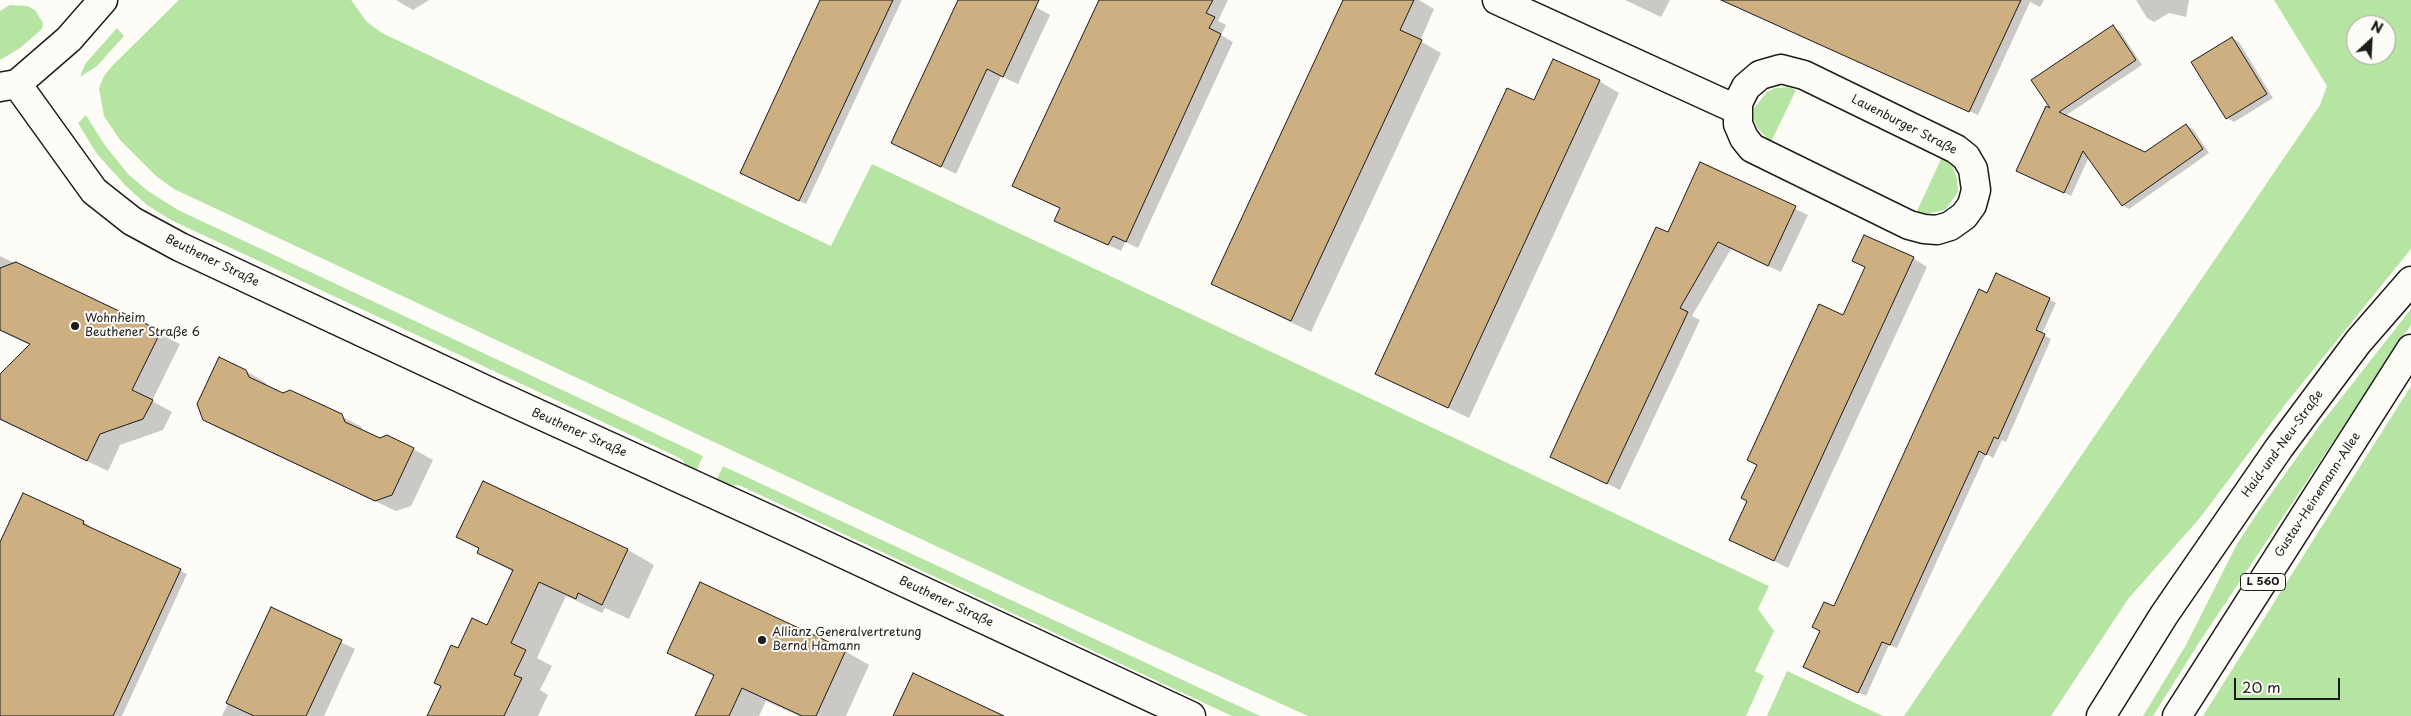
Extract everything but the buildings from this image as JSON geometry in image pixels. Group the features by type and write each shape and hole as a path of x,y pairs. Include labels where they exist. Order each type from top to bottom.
{"street":[{"path":"9,86 70,39 103,0"},
{"path":"1497,0 1738,110"},
{"name":"Lauenburger Straße","path":"1780,69 1804,75 1956,149 1966,157 1973,169 1976,190 1972,205 1964,216 1944,228 1924,229 1909,225 1760,153 1744,138 1738,124 1738,110 1738,103 1746,87 1760,75 1780,69"},
{"name":"Beuthener Straße","path":"9,86 94,191 132,221 180,247 488,392 795,531 1190,716"},
{"name":"Haid-und-Neu-Straße","path":"2102,716 2164,615 2284,441 2358,342 2411,281"},
{"name":"Gustav-Heinemann-Allee","path":"2177,716 2411,350"}],"green space":[{"path":"179,0 351,0 367,22 382,33 831,246 872,164 1769,586 1758,609 1774,631 1755,671 1764,676 1746,716 1308,716 1032,591 174,189 156,176 120,140 104,116 99,88 104,76 113,65"},
{"path":"2274,0 2411,0 2411,249 2287,402 2199,519 2128,599 2051,716 1904,716 2320,105 2327,86"},
{"path":"10,5 27,6 35,10 43,23 42,29 20,48 0,60 0,11"},
{"path":"117,28 124,36 97,66 80,77 85,64"},
{"path":"1788,87 1796,90 1771,142 1758,129 1754,120 1754,108 1767,92 1775,88"},
{"path":"86,115 104,144 128,174 148,191 178,210 703,456 696,471 687,467 682,459 171,220 147,205 126,186 97,154 78,123"},
{"path":"1942,157 1953,166 1958,192 1945,210 1926,214 1917,211"},
{"path":"2411,309 2411,325 2200,641 2153,716 2143,716 2186,645 2237,544 2258,512 2320,425"},
{"path":"2411,386 2411,716 2203,716 2312,542"},
{"path":"723,466 1260,716 1232,716 739,485 729,486 716,481"},
{"path":"1787,671 1883,716 1767,716"}],"place":[{"name":"Wohnheim Beuthener Straße 6","path":"75,326"},
{"name":"Allianz Generalvertretung Bernd Hamann","path":"762,640"}]}
